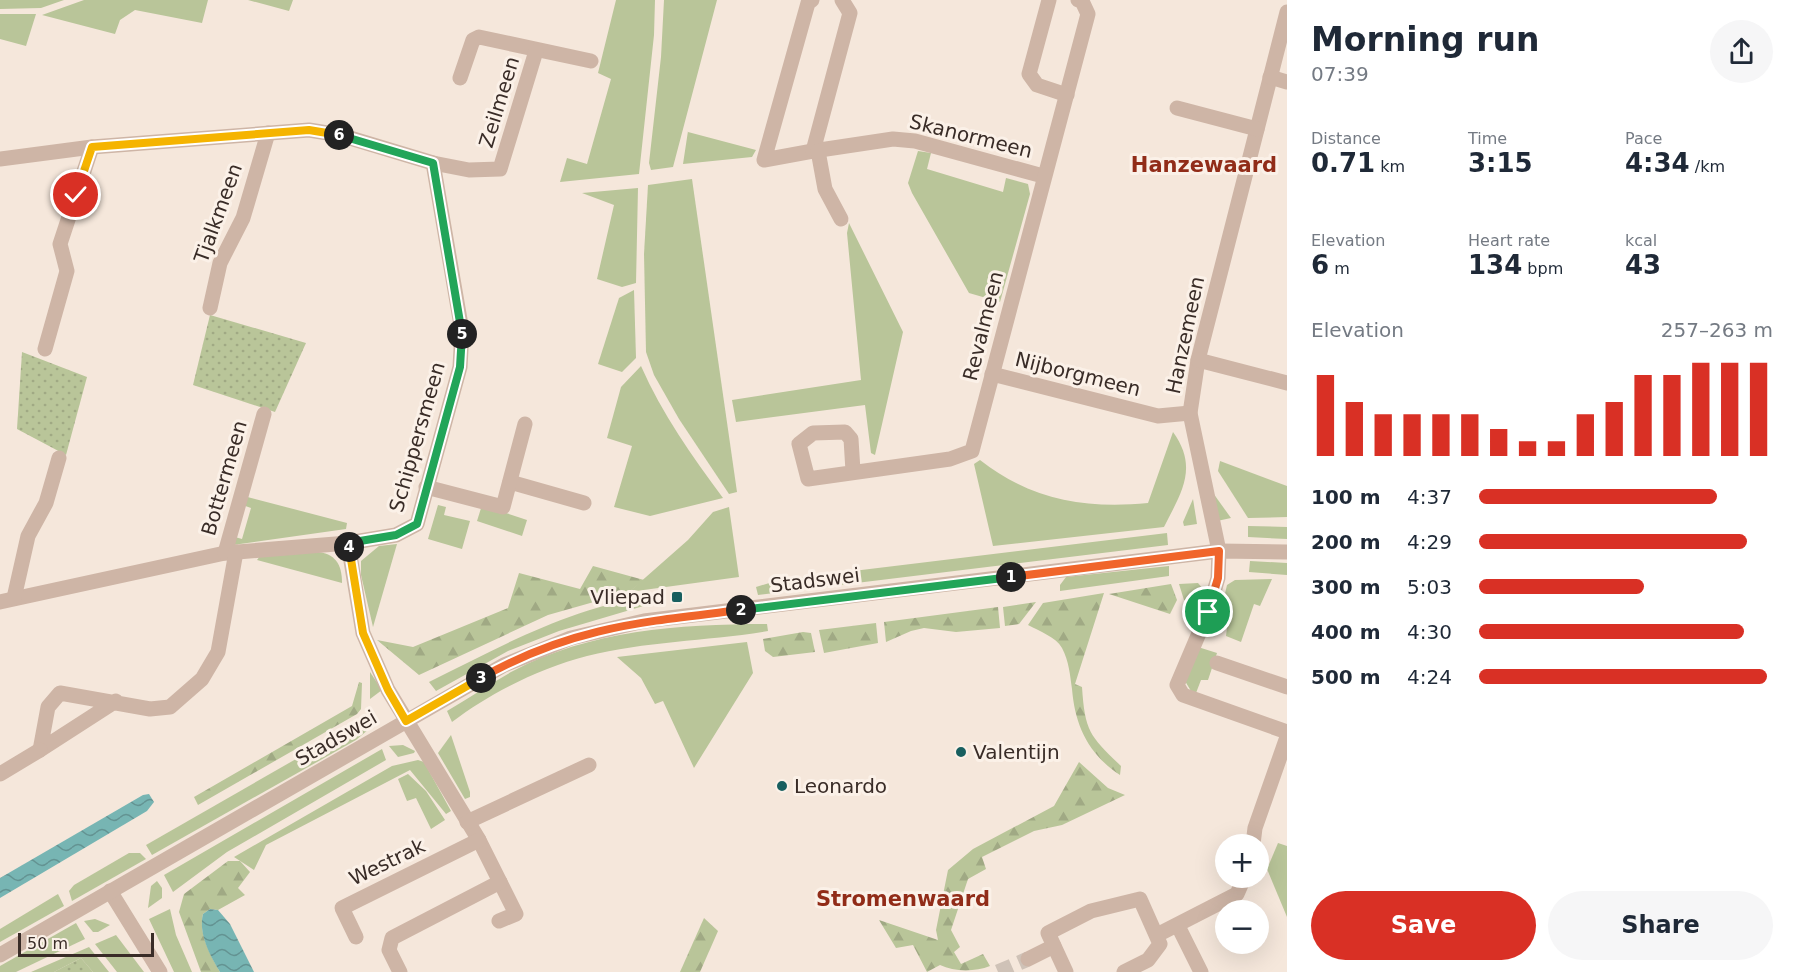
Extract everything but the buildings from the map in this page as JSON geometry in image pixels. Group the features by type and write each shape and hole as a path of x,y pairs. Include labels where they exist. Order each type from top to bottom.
{"street":[{"name":"Skanormeen","path":"812,0 808,3 764,160 893,139 915,141 1043,176"},
{"path":"841,219 825,189 815,151 850,14 842,0"},
{"path":"1049,0 1029,74 1037,85 1067,95"},
{"name":"Revalmeen","path":"853,471 950,459 972,451 1043,176 1088,14 1082,1 1078,0"},
{"name":"Hanzemeen","path":"1287,12 1198,360 1190,413 1219,551 1218,578 1177,685 1184,695 1287,734"},
{"path":"460,78 473,40 478,37 591,61"},
{"name":"Zeilmeen","path":"433,163 469,170 500,169 536,51"},
{"path":"1270,77 1287,82"},
{"path":"1177,108 1257,129"},
{"path":"0,159 92,147 309,130 340,135 433,163"},
{"name":"Tjalkmeen","path":"210,308 220,263 243,218 268,133"},
{"path":"45,348 67,271 60,244 92,147"},
{"name":"Schippersmeen","path":"7,600 231,553 348,543 396,535 417,524 460,367 462,331 433,163"},
{"path":"1198,360 1287,383"},
{"name":"Nijborgmeen","path":"992,374 1158,416 1190,413"},
{"name":"Bottermeen","path":"40,750 48,707 60,693 150,708 170,707 202,679 218,652 231,553 264,414"},
{"path":"426,487 503,507 525,424"},
{"path":"7,600 28,536 46,504 59,458"},
{"path":"510,482 584,503"},
{"path":"348,543 356,603 363,633 388,690 479,840 501,882 516,914 499,921"},
{"name":"Stadswei","path":"0,955 523,656 571,638 613,626 1219,551 1287,552"},
{"path":"1217,663 1287,687"},
{"path":"0,774 116,701"},
{"path":"1254,834 1287,734"},
{"path":"467,822 589,765"},
{"name":"Westrak","path":"356,937 342,908 479,840"},
{"path":"400,972 389,950 392,938 501,882"},
{"path":"1157,935 1237,894 1240,888"},
{"path":"110,891 160,972"},
{"path":"1066,972 1048,933 1090,911 1132,899 1140,899 1160,945 1151,966 1124,972"},
{"path":"1178,926 1201,972"},
{"path":"1028,958 1054,946"}],"green space":[{"path":"0,0 64,0 41,8 0,9"},
{"path":"84,0 208,0 202,23 135,10 120,20 115,34 42,15"},
{"path":"248,0 293,0 289,11"},
{"path":"616,0 655,0 654,35 639,174 560,182 567,158 587,164 611,79 598,73"},
{"path":"664,0 717,0 673,167 651,170 649,163 661,57"},
{"path":"0,14 36,14 26,46 0,39"},
{"path":"688,131 756,150 752,157 683,164"},
{"path":"918,151 931,153 927,169 1003,192 1006,178 1028,184 1030,194 1000,302 969,293 912,193 908,183"},
{"path":"692,179 737,492 729,494 679,419 654,375 646,352 644,254 648,185"},
{"path":"638,188 636,283 622,287 597,279 614,205 582,193"},
{"path":"849,223 903,332 875,455 871,453 865,405 736,422 732,400 861,380 847,233"},
{"path":"634,290 636,358 622,372 598,364 619,298"},
{"path":"210,315 306,343 275,412 193,385"},
{"path":"22,352 87,377 66,455 17,429"},
{"path":"641,366 668,418 723,498 650,516 614,507 632,446 607,438 621,387"},
{"path":"1173,432 1185,457 1185,480 1164,527 993,546 974,464 980,460 999,474 1019,484 1060,499 1102,504 1148,503"},
{"path":"1220,461 1287,486 1287,517 1248,518 1218,471"},
{"path":"1213,493 1231,518 1217,521"},
{"path":"236,494 347,523 346,529 233,545 235,537 242,539 251,508 234,502"},
{"path":"1193,499 1197,524 1184,526 1183,522"},
{"path":"438,505 446,507 444,515 470,521 462,549 428,539"},
{"path":"482,505 527,520 522,536 477,521"},
{"path":"729,507 739,577 629,592 688,540 713,512"},
{"path":"1248,526 1287,527 1287,539 1248,537"},
{"path":"1167,533 1168,545 758,595 756,587 779,580"},
{"path":"397,544 373,627 361,575 361,561 379,546"},
{"path":"316,552 333,557 341,570 342,583 257,560 260,556"},
{"path":"1250,561 1287,563 1287,575 1249,572"},
{"path":"593,566 644,580 629,592 548,615 419,675 377,640 413,647 508,608 519,573 580,589"},
{"path":"1169,566 1169,576 1060,591 1060,585 1066,577"},
{"path":"1272,579 1260,606 1254,604 1241,642 1226,636 1227,628 1219,619 1227,585 1235,580"},
{"path":"1198,583 1203,589 1203,605 1184,600 1179,584"},
{"path":"1171,584 1177,600 1170,614 1109,594"},
{"path":"1104,593 1075,684 1082,687 1087,724 1096,740 1121,766 1120,775 1099,758 1085,738 1076,715 1069,668 1062,648 1052,637 1028,625 1043,603"},
{"path":"655,595 657,602 559,631 508,651 436,691 429,682 511,641 567,618 595,608"},
{"path":"1036,602 1019,624 1005,626 1003,607"},
{"path":"998,607 1000,628 956,632 924,628 886,642 884,622"},
{"path":"876,623 878,643 824,653 819,630"},
{"path":"767,624 768,631 632,647 587,656 551,667 516,683 483,701 452,722 447,711 513,671 573,646 637,632 670,628"},
{"path":"803,632 811,633 815,652 773,657 765,651 763,639"},
{"path":"747,642 753,673 694,768 663,701 655,704 641,678 617,657"},
{"path":"1198,647 1217,653 1208,680 1201,680 1196,693 1191,691 1185,681"},
{"path":"370,672 382,690 370,699"},
{"path":"359,682 362,683 361,709 357,714 198,805 194,797 352,706"},
{"path":"364,720 369,729 356,740 152,855 146,845"},
{"path":"451,735 470,792 470,797 465,799 438,753"},
{"path":"403,745 415,751 414,753 398,757 389,746"},
{"path":"382,749 386,760 227,852 173,892 164,875"},
{"path":"418,760 424,762 451,811 446,814 410,770 266,845 254,870 234,857 392,766"},
{"path":"1079,762 1108,788 1125,795 1062,825 1034,831 982,857 986,869 968,879 951,930 960,947 954,952 961,964 983,954 990,966 965,970 940,965 927,972 913,945 896,948 879,920 938,940 936,930 948,870 973,849 1054,806"},
{"path":"408,774 426,791 445,820 431,829 416,798 407,801 398,779"},
{"path":"1278,843 1287,846 1287,917 1269,874 1269,864"},
{"path":"129,853 140,853 146,859 72,901 69,891 74,885"},
{"path":"228,861 240,861 250,872 238,888 245,895 218,910 210,909 203,914 204,936 209,952 220,972 201,972 179,912 184,894"},
{"path":"157,881 162,888 162,898 148,908 151,886"},
{"path":"58,894 64,906 0,942 0,929"},
{"path":"170,909 176,935 192,972 174,972 149,919"},
{"path":"704,918 718,931 700,972 680,972"},
{"path":"95,919 110,925 98,932 93,932 84,921"},
{"path":"76,923 85,939 16,972 0,972 0,966"},
{"path":"116,935 144,972 117,972 95,944"},
{"path":"89,947 109,972 93,972 81,958 54,972 31,972"},
{"path":"81,958 93,972 54,972"}],"water":[{"path":"149,794 154,802 147,811 0,898 0,878 143,795"},
{"path":"210,909 218,910 230,924 254,972 220,972 209,952 202,929 203,914"}],"tunnel":[{"path":"998,972 1028,959"}],"place":[{"name":"Vliepad","path":"677,597"},
{"name":"Valentijn","path":"961,752"},
{"name":"Leonardo","path":"782,786"}],"district":[{"name":"Hanzewaard","path":"1204,165"},
{"name":"Stromenwaard","path":"903,899"}],"route":[{"path":"76,195 92,147 309,130 340,135 433,163 462,331 460,367 417,524 396,535 348,543 356,603 363,633 388,690 406,721 504,665 549,645 613,626 644,621 1219,551 1218,578 1208,612"}]}
